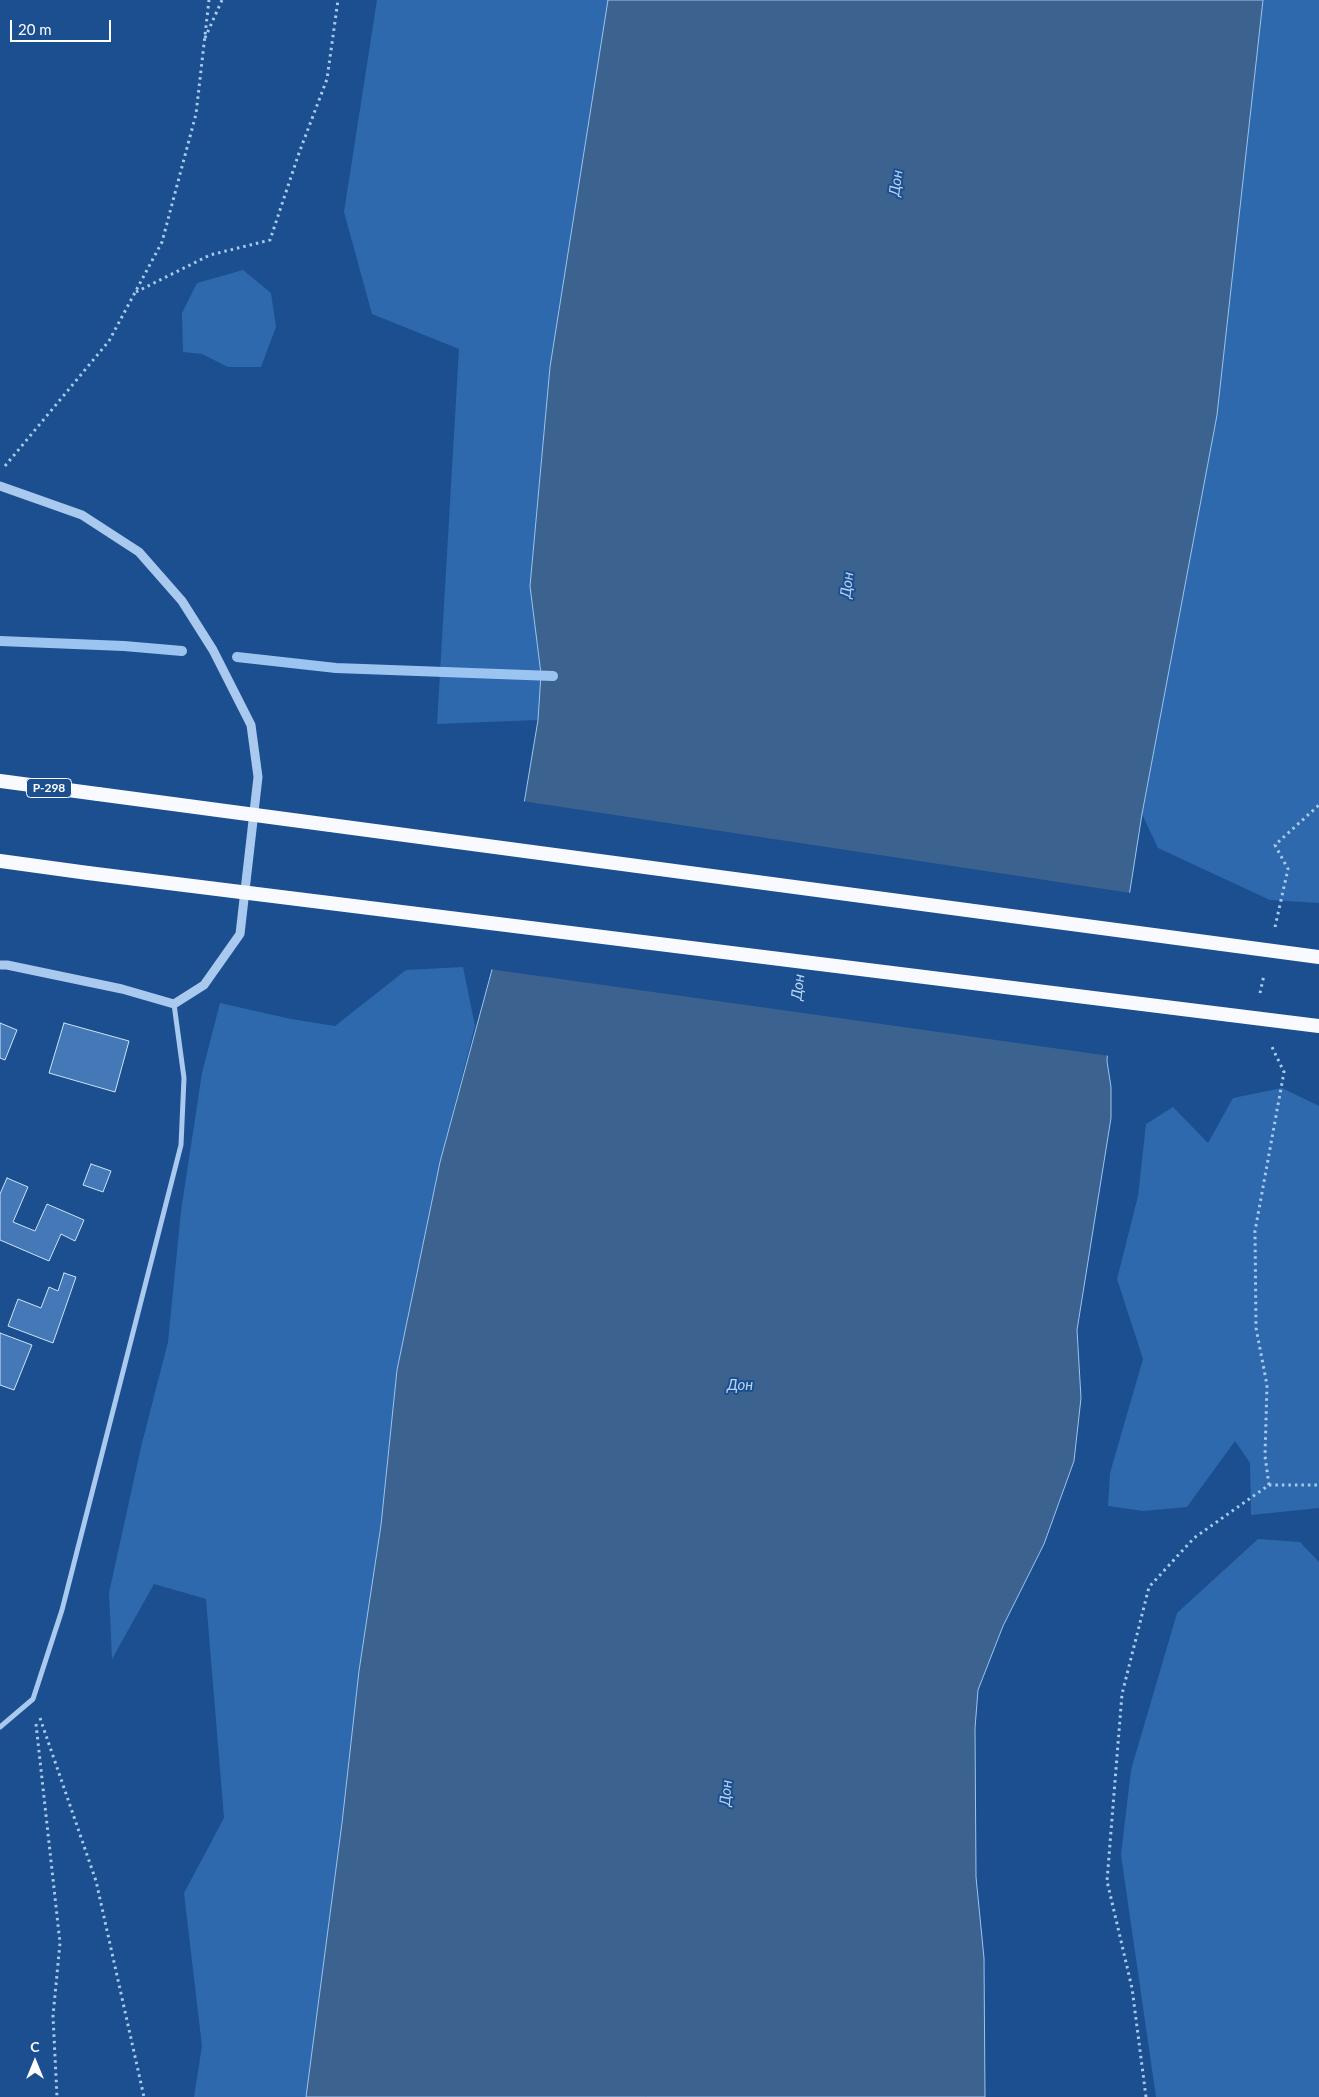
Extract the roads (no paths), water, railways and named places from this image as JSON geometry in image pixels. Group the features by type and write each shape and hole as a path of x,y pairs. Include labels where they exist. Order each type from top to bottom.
{"highway":[{"name":"Р-298","path":"0,781 1319,957"},
{"path":"0,861 88,874 1319,1026"}],"street":[{"path":"0,486 82,515 139,552 182,601 213,650 251,725 258,777 240,934 204,985 174,1004 122,989 8,965 0,965"},
{"path":"0,1727 33,1699 62,1610 181,1145 184,1078 174,1004"}],"water":[{"name":"Дон","path":"608,0 1263,0 1217,415 1142,814 1109,1024 1107,1061 1111,1087 1111,1118 1077,1330 1081,1398 1074,1461 1044,1544 1003,1626 978,1690 975,1728 976,1877 984,1958 985,2097 306,2097 342,1823 359,1671 381,1525 397,1370 440,1162 503,929 538,720 541,674 530,586 550,367"}],"waterway":[{"path":"0,641 124,646 182,651"},
{"path":"237,657 336,668 553,676"}]}
